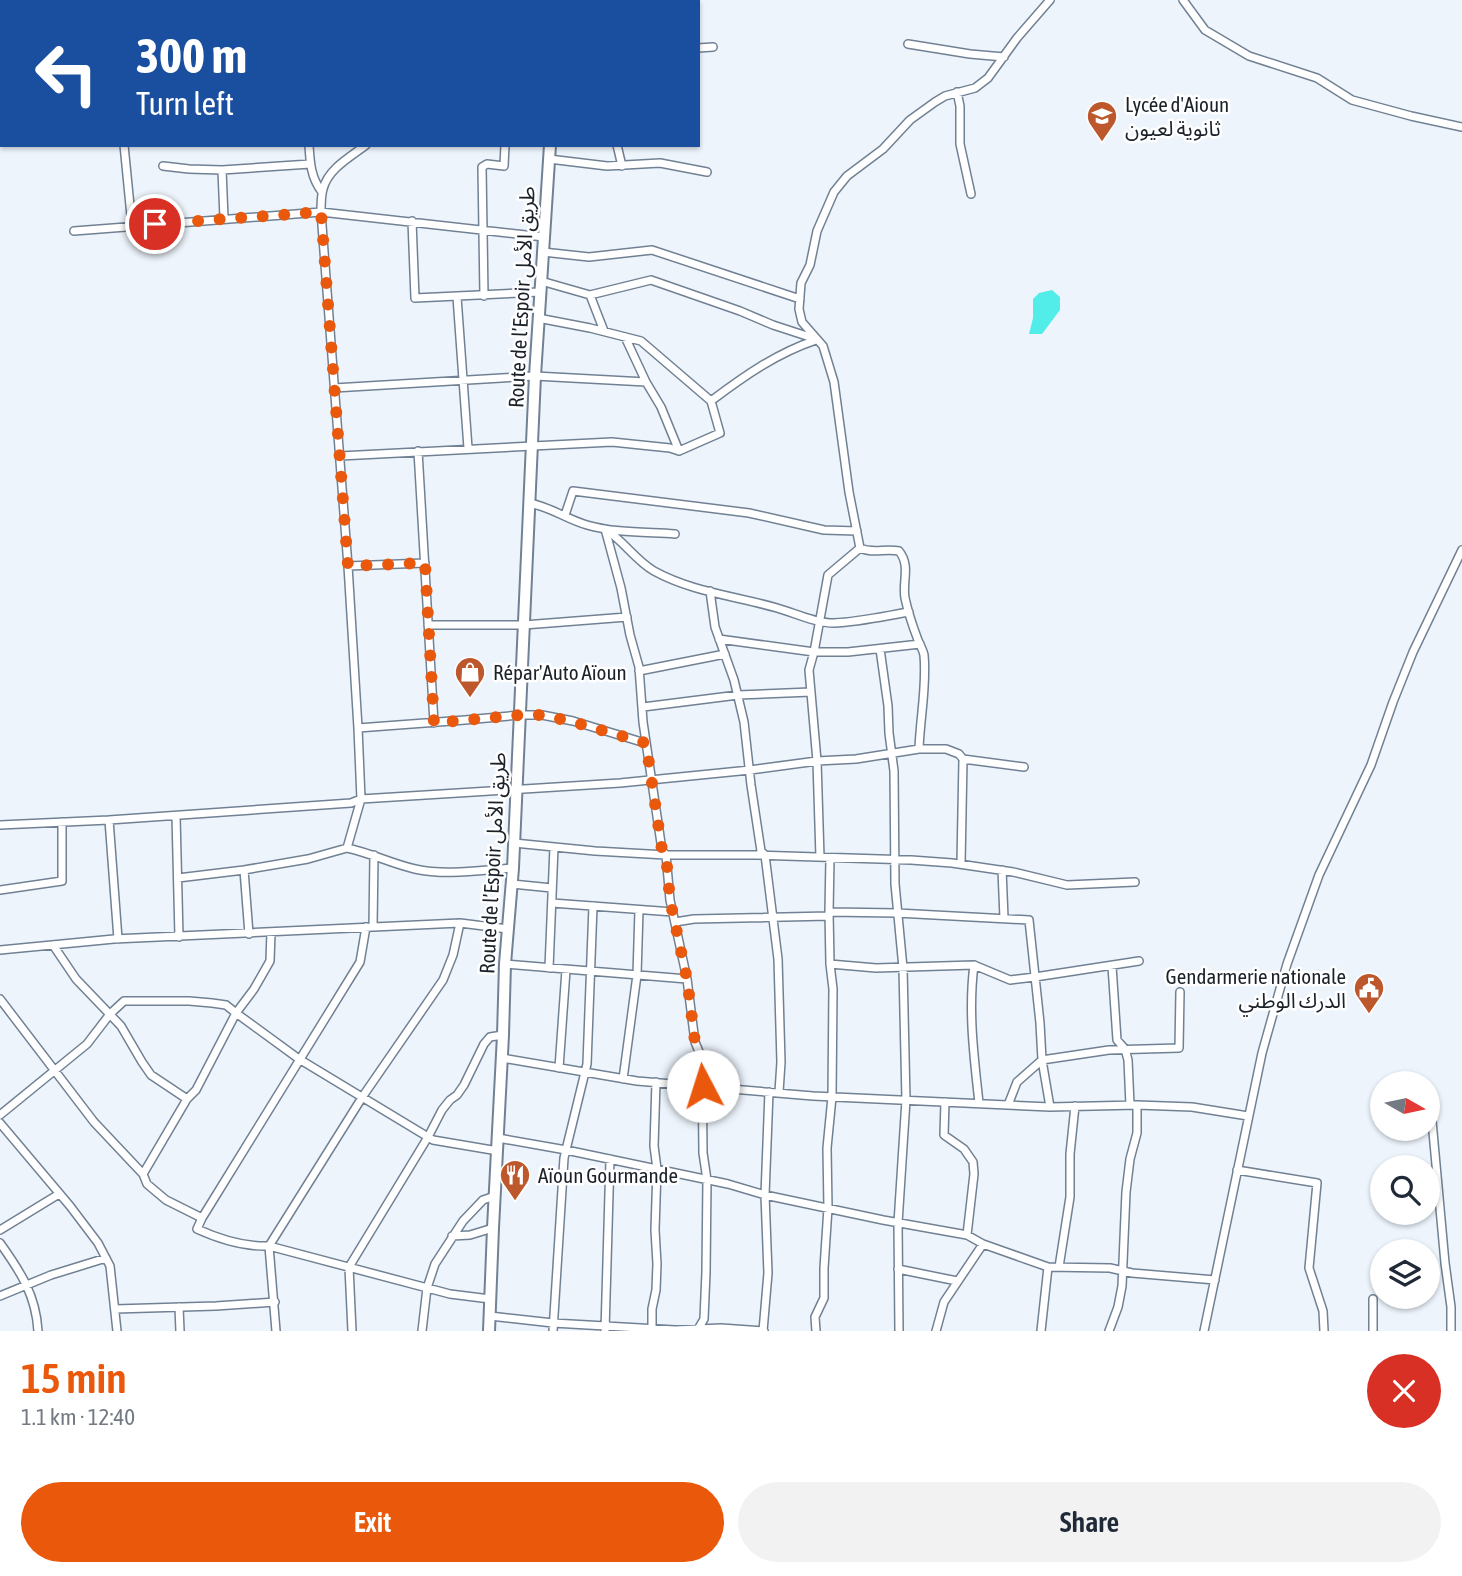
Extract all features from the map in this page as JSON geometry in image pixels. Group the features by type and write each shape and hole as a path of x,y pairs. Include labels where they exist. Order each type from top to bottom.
{"highway":[{"name":"Route de l’Espoir طريق الأمل","path":"489,1331 535,376 550,147"}],"street":[{"path":"860,548 849,492 834,382 823,346 802,322 799,309 801,282 810,265 817,231 834,192 847,176 883,149 911,120 945,96 975,88 988,78 1050,0"},
{"path":"1182,0 1205,30 1249,56 1317,78 1352,100 1462,127"},
{"path":"908,44 1004,57"},
{"path":"700,48 713,47"},
{"path":"957,92 960,106 960,145 971,194"},
{"path":"124,147 132,226"},
{"path":"309,147 313,179 322,192"},
{"path":"347,848 361,799 348,566 321,212 326,180 364,147"},
{"path":"484,296 482,167 487,164 504,166 505,147"},
{"path":"617,147 622,166"},
{"path":"549,159 607,166 660,163 707,172"},
{"path":"163,166 222,170 310,164"},
{"path":"222,170 224,218"},
{"path":"74,230 321,212 544,237"},
{"path":"412,221 415,298 484,296 541,286 590,295 651,280 740,311 773,326 816,339"},
{"path":"543,252 589,257 652,250 800,299"},
{"path":"590,295 604,331"},
{"path":"457,297 468,448"},
{"path":"340,456 611,442 670,448 679,452 720,432 711,401 641,341 538,318"},
{"path":"625,337 661,407 679,452"},
{"path":"711,401 762,365 816,339"},
{"path":"334,388 535,376 646,382"},
{"path":"418,451 434,723"},
{"path":"565,515 573,491 749,513 824,530 857,531"},
{"path":"529,503 605,529 676,534"},
{"path":"605,529 614,534 652,570 710,591 833,623 909,612"},
{"path":"605,529 639,671 643,722 662,850 666,855 670,900 687,979 695,1042 702,1059 702,1153 707,1180 704,1319 696,1330"},
{"path":"860,548 872,551 891,549 904,556 905,597 924,652 924,695 919,749"},
{"path":"820,857 817,761 809,670 828,575 860,548"},
{"path":"1204,1331 1262,1053 1287,964 1319,875 1371,765 1413,652 1462,550"},
{"path":"348,566 425,563"},
{"path":"710,591 715,627 738,695 744,722 761,851 765,855 778,959 781,1062 779,1093"},
{"path":"428,625 524,625 627,617"},
{"path":"719,639 814,652 848,652 920,644"},
{"path":"880,649 888,706 895,801 895,884 903,968 906,1100 898,1223 898,1331"},
{"path":"639,671 725,654"},
{"path":"643,707 738,695 811,692"},
{"path":"358,728 542,715 646,743"},
{"path":"0,825 176,816 351,803 361,799 516,788 553,788 856,759 919,749 946,749 960,754 963,759 961,864"},
{"path":"963,759 1024,767"},
{"path":"176,816 179,937"},
{"path":"109,820 118,939"},
{"path":"0,890 62,881 62,822"},
{"path":"514,843 666,855 765,855 961,864 1067,885 1135,882"},
{"path":"549,968 554,847"},
{"path":"178,878 308,859 347,848 415,869 443,873 513,868"},
{"path":"374,855 370,927 360,962 197,1230 450,1294 490,1299"},
{"path":"816,1331 815,1317 824,1298 828,1208 827,1147 832,1097 829,914 831,858"},
{"path":"244,870 249,934"},
{"path":"1002,870 1004,918"},
{"path":"512,884 552,888"},
{"path":"552,903 673,912"},
{"path":"553,1327 563,1170 587,1065 593,906"},
{"path":"623,1079 637,975 639,910"},
{"path":"675,922 694,919 897,913 1029,920 1042,1060 1050,1107"},
{"path":"276,1331 269,1247 363,1096 443,980 453,955 460,923"},
{"path":"0,950 118,939 460,923 508,929"},
{"path":"143,1174 187,1099 196,1090 236,1013 271,961 271,932"},
{"path":"53,945 76,979 121,1026 151,1075 187,1099"},
{"path":"830,964 876,968 974,965 1010,980 1139,961"},
{"path":"505,964 687,979"},
{"path":"974,965 971,985 972,1048 979,1103"},
{"path":"1110,1331 1122,1286 1126,1192 1130,1158 1137,1133 1128,1060 1125,1049 1117,1040 1112,966"},
{"path":"559,1068 566,970"},
{"path":"1008,1105 1017,1082 1042,1060 1125,1049 1179,1048 1180,992"},
{"path":"0,999 94,1122 143,1174 146,1184 166,1200 202,1218"},
{"path":"0,1115 86,1044 124,1001 189,1001 226,1005 299,1059 433,1140 498,1151"},
{"path":"352,1331 349,1267 442,1110 464,1085 484,1044 490,1037 503,1035"},
{"path":"502,1058 623,1079 779,1093 1050,1107 1192,1107 1248,1116"},
{"path":"652,1330 657,1264 657,1170 654,1146 656,1082"},
{"path":"490,1316 553,1327 652,1330 721,1328 764,1331 768,1273 765,1195 769,1092"},
{"path":"945,1102 944,1135 964,1149 973,1162 967,1234"},
{"path":"1059,1267 1070,1197 1070,1154 1075,1106"},
{"path":"0,1124 70,1206 106,1258 110,1266 117,1331"},
{"path":"498,1138 610,1159 898,1223 967,1234 983,1244 1048,1267 1110,1268 1215,1280"},
{"path":"1434,1141 1451,1307 1451,1331"},
{"path":"605,1328 610,1159"},
{"path":"1237,1170 1317,1184 1309,1268 1323,1311 1324,1331"},
{"path":"0,1230 59,1194"},
{"path":"422,1331 428,1288 435,1264 452,1236 476,1206 495,1196"},
{"path":"452,1236 493,1228"},
{"path":"0,1243 27,1285 37,1314 38,1331"},
{"path":"936,1331 944,1302 983,1244"},
{"path":"0,1296 51,1275 106,1258"},
{"path":"1041,1331 1048,1267"},
{"path":"898,1269 957,1281"},
{"path":"115,1309 275,1302"},
{"path":"179,1307 180,1331"},
{"path":"1373,1309 1373,1331"}],"water":[{"path":"1052,290 1060,297 1060,310 1042,334 1029,334 1033,318 1033,299 1039,293"}],"place":[{"name":"Lycée d'Aioun ثانوية لعيون","path":"1102,143"},
{"name":"Répar'Auto Aïoun","path":"470,699"},
{"name":"Gendarmerie nationale الدرك الوطني","path":"1369,1015"},
{"name":"Aïoun Gourmande","path":"515,1202"}],"route":[{"path":"155,224 321,212 348,566 425,563 434,723 542,715 646,743 662,850 666,855 670,900 687,979 695,1042 702,1059 703,1086"}]}
